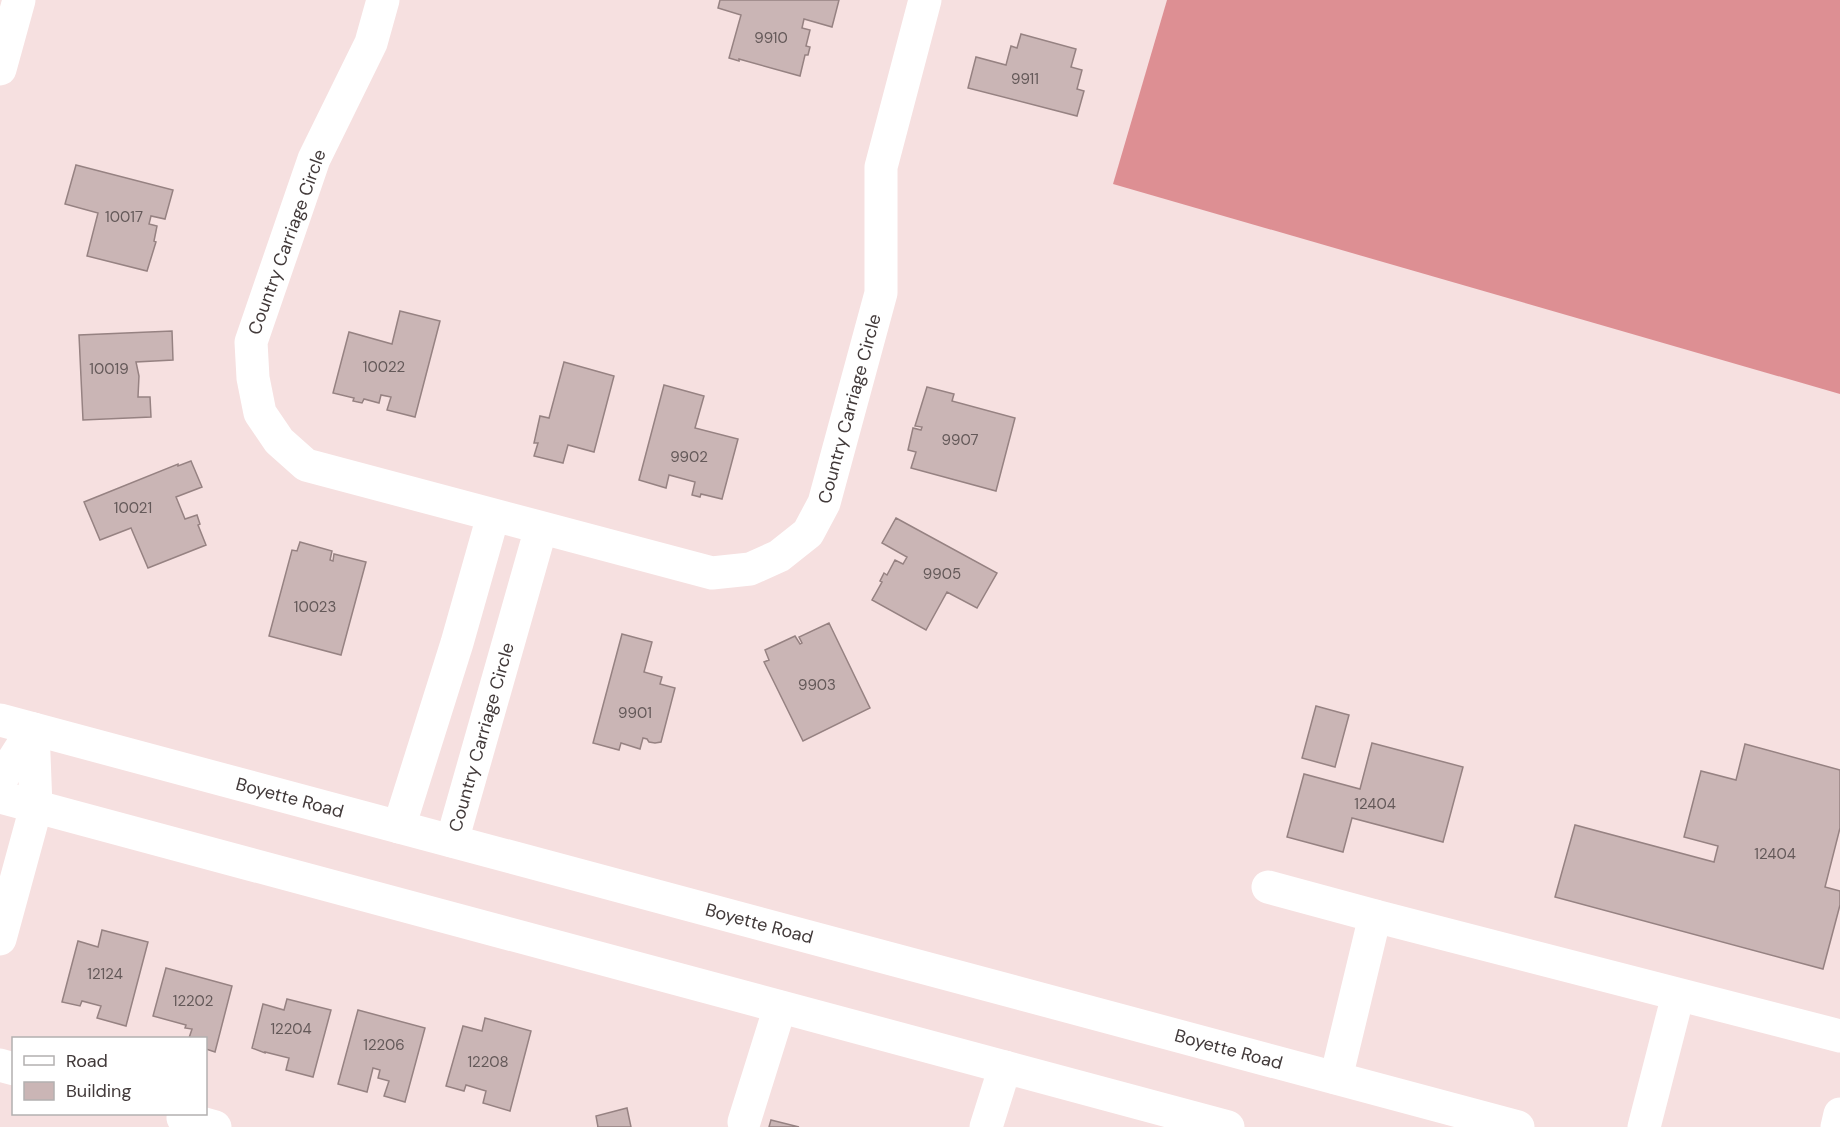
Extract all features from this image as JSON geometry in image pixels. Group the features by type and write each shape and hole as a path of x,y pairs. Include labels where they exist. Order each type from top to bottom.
{"main road":[{"path":"0,69 18,0"},
{"name":"Country Carriage Circle","path":"383,0 371,43 314,159 251,342 253,378 260,413 279,441 306,465 712,573 750,569 779,556 808,533 824,503 880,293 881,166 925,0"},
{"path":"399,827 457,643 493,516"},
{"name":"Country Carriage Circle","path":"452,841 541,528"},
{"name":"Boyette Road","path":"0,720 1518,1127"},
{"path":"0,781 33,729"},
{"path":"0,939 36,807 33,729"},
{"path":"0,797 1228,1127"},
{"path":"1268,887 1840,1036"},
{"path":"1336,1078 1375,916"},
{"path":"1644,1127 1678,995"},
{"path":"744,1122 780,1007"},
{"path":"986,1127 1005,1067"},
{"path":"1837,1127 1840,1114"},
{"path":"179,1119 215,1127"}],"shaded area":[{"path":"1167,0 1840,0 1840,394 1113,184"}],"building":[{"path":"720,0 839,0 832,27 804,19 802,28 810,30 806,46 810,47 808,55 805,55 800,76 729,58 741,15 718,8"},
{"path":"1021,34 1076,49 1071,67 1082,70 1077,89 1084,91 1077,116 968,88 976,57 1006,65 1011,46 1017,48"},
{"path":"76,165 173,190 165,219 151,216 149,224 157,226 154,241 156,242 147,271 87,256 98,213 65,204"},
{"path":"400,311 440,321 415,417 387,410 391,397 381,395 379,403 364,399 362,403 353,401 354,398 333,393 349,332 392,344"},
{"path":"172,331 173,360 136,362 139,376 138,397 150,397 151,417 83,420 79,335"},
{"path":"564,362 614,376 594,452 568,445 563,463 534,456 538,443 534,443 540,416 549,418"},
{"path":"664,385 704,396 695,428 738,439 722,499 701,494 700,497 692,495 695,482 669,475 666,488 639,480"},
{"path":"927,387 954,394 952,401 1015,418 996,491 911,468 916,452 908,450 913,428 921,430 922,427 915,426"},
{"path":"191,461 202,487 176,497 185,519 197,515 200,524 198,525 206,545 148,568 131,528 100,540 84,502 178,464 178,466"},
{"path":"896,518 997,573 977,608 947,592 926,630 872,600 882,582 880,581 884,573 887,575 895,560 903,564 907,557 882,543"},
{"path":"300,542 332,551 330,560 333,561 334,554 366,562 341,655 269,636 292,550 297,551"},
{"path":"829,623 870,708 803,741 764,662 769,660 765,650 795,636 800,644 802,643 799,637"},
{"path":"622,634 652,642 644,672 662,677 660,684 675,688 661,742 649,742 643,738 640,749 621,743 619,750 593,743"},
{"path":"1316,706 1349,715 1335,767 1302,758"},
{"path":"1372,743 1463,767 1443,842 1352,818 1343,852 1287,837 1304,774 1360,789"},
{"path":"1745,744 1840,770 1840,828 1825,887 1840,891 1840,905 1823,969 1555,897 1575,825 1714,862 1718,846 1684,837 1701,771 1736,780"},
{"path":"102,930 148,942 126,1026 97,1018 101,1006 82,1001 80,1006 62,1002 78,941 98,947"},
{"path":"166,968 232,986 215,1052 207,1049 207,1037 189,1037 192,1029 185,1028 186,1025 153,1016"},
{"path":"287,999 331,1010 313,1077 286,1070 289,1058 252,1048 263,1004 284,1010"},
{"path":"358,1010 425,1028 405,1102 384,1096 389,1081 378,1078 380,1070 373,1068 367,1092 338,1084"},
{"path":"485,1018 531,1031 510,1111 483,1103 486,1091 466,1085 464,1091 446,1086 463,1026 482,1031"},
{"path":"627,1108 631,1127 598,1127 596,1116"},
{"path":"771,1120 799,1127 769,1127"}]}
